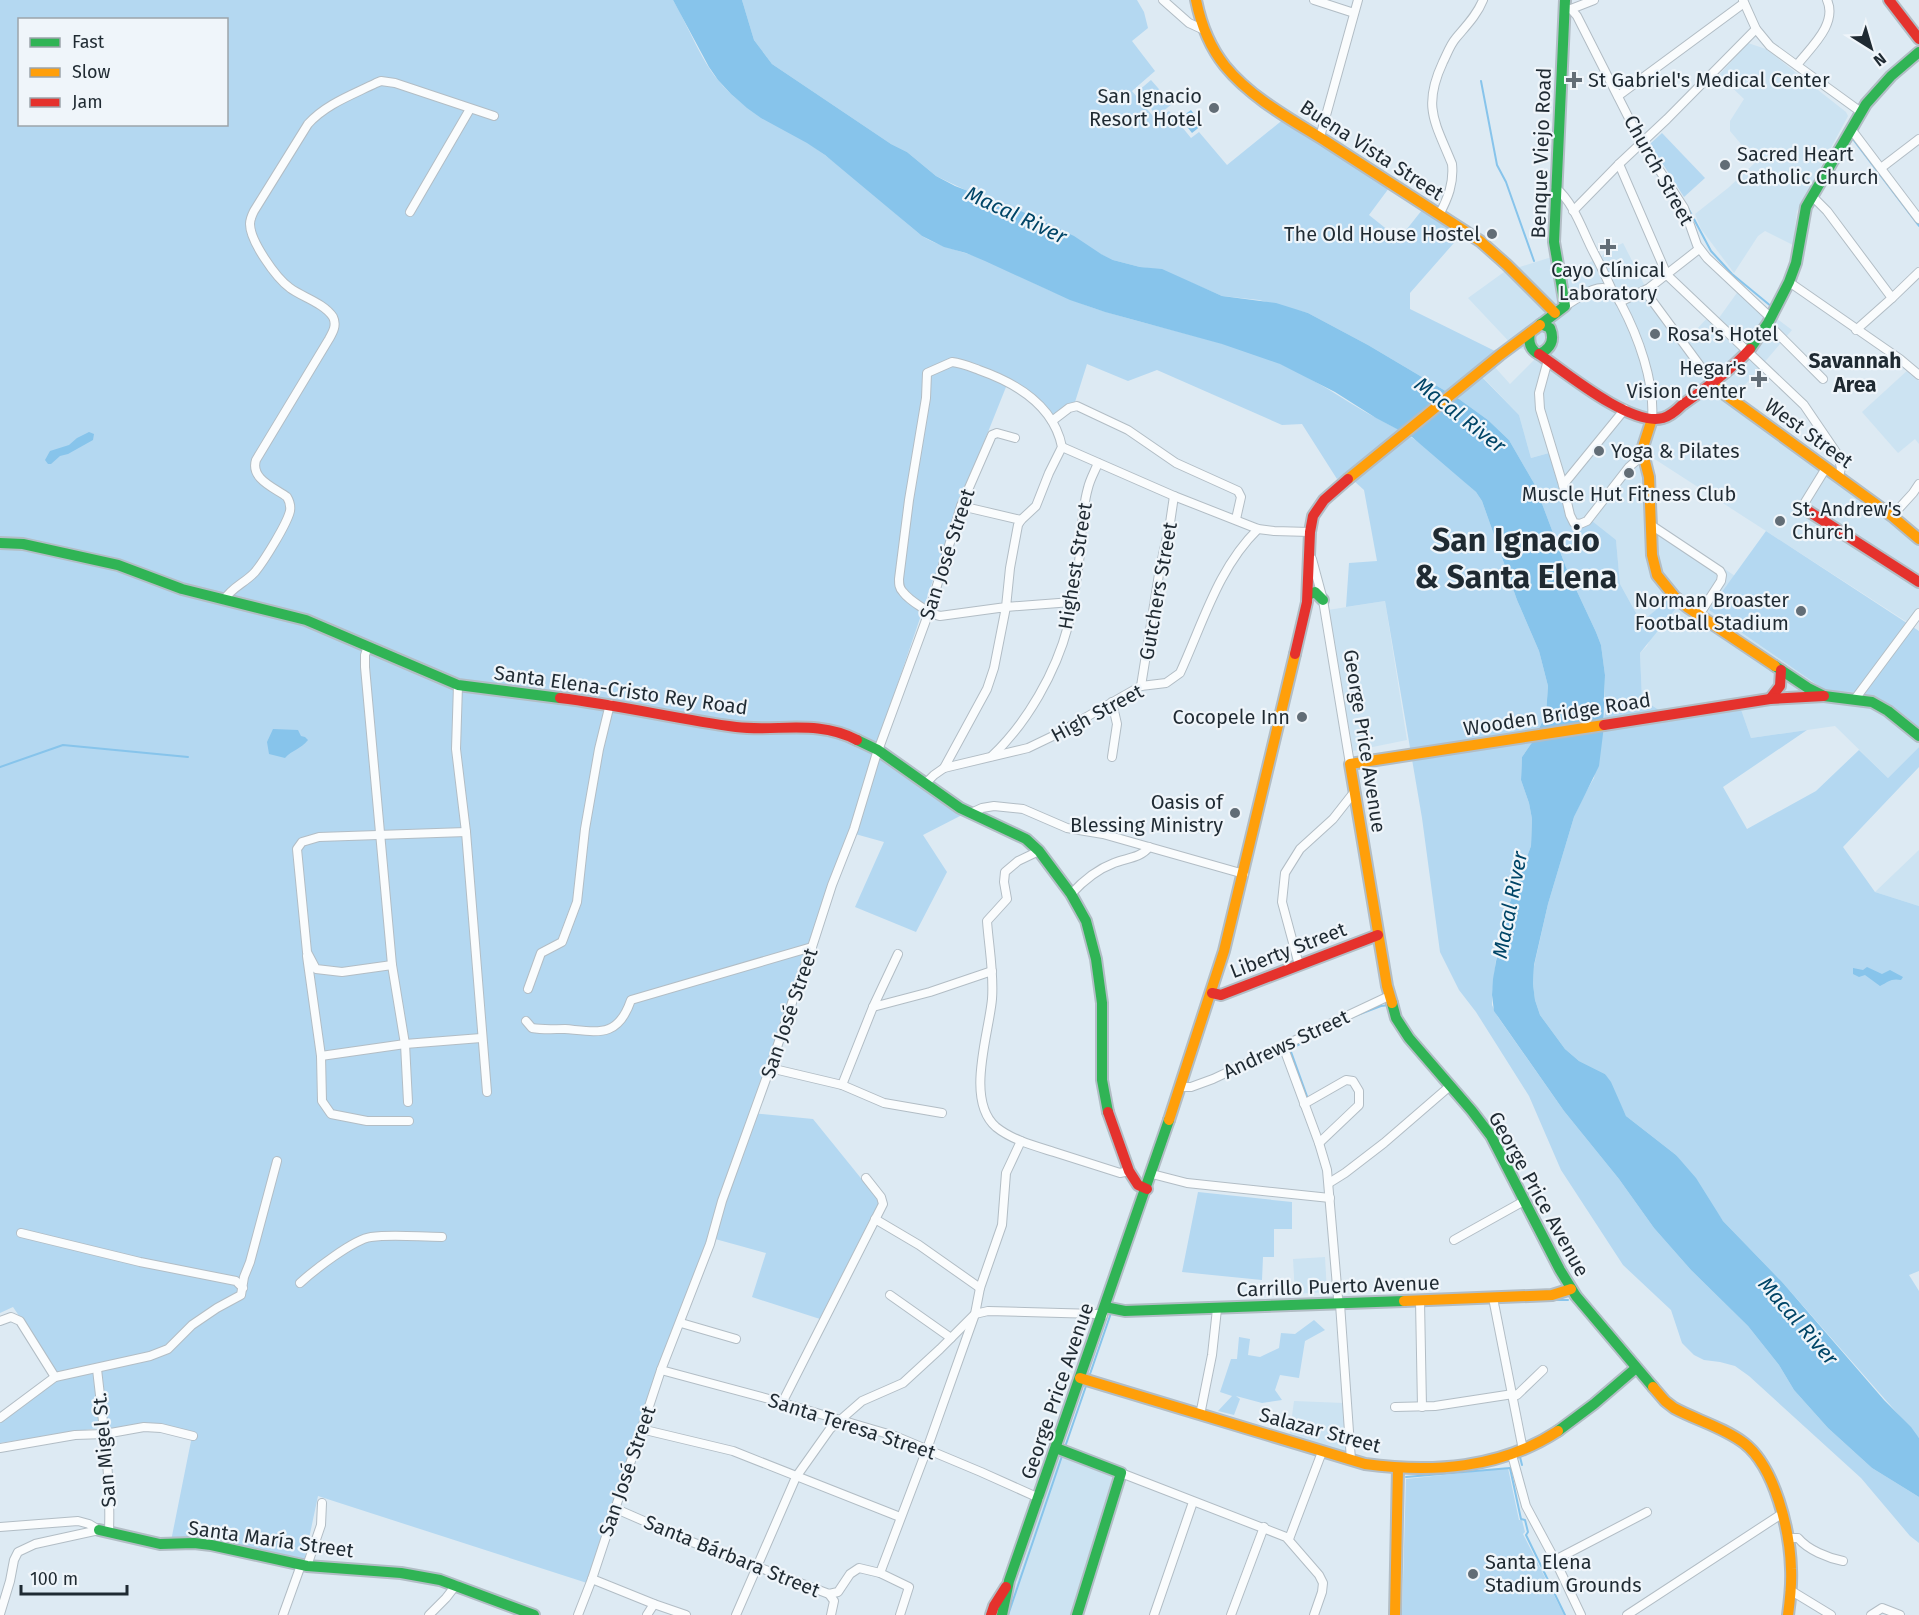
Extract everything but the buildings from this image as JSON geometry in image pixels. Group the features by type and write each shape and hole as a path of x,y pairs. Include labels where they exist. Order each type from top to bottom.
{"main road":[{"name":"Buena Vista Street","path":"1196,0 1202,29 1219,59 1234,76 1274,108 1480,241 1555,313"},
{"path":"1889,0 1919,39"},
{"path":"1900,0 1919,24"},
{"name":"Benque Viejo Road","path":"1565,306 1554,242 1567,6"},
{"path":"1565,306 1530,333 1529,345 1534,351 1589,390 1629,412 1652,419 1665,418 1748,351 1769,321 1789,282 1796,262 1803,215 1812,196 1861,112 1880,88 1919,52"},
{"path":"1541,324 1550,328 1553,339 1544,357"},
{"name":"George Price Avenue","path":"1002,1615 1009,1581 1182,1087 1224,951 1307,602 1310,532 1313,516 1319,505 1357,471 1530,333"},
{"name":"West Street","path":"1712,382 1719,390 1892,516 1919,539"},
{"path":"1629,412 1643,425 1646,435"},
{"path":"1652,419 1643,444 1643,455 1649,477 1652,562 1662,582 1680,602 1824,696"},
{"path":"1802,507 1919,582"},
{"name":"Santa Elena-Cristo Rey Road","path":"0,543 22,544 118,565 166,584 306,620 458,685 610,704 738,727 815,727 848,735 878,750 944,797 971,813 1026,839 1039,851 1071,894 1086,921 1094,947 1102,1003 1104,1090 1112,1126 1129,1171 1138,1185 1147,1189"},
{"path":"1308,595 1315,592 1323,600"},
{"path":"1770,699 1781,687 1783,681 1781,670"},
{"name":"Wooden Bridge Road","path":"1350,764 1770,699 1824,696 1865,700 1879,705 1919,736"},
{"name":"George Price Avenue","path":"1350,764 1389,996 1396,1018 1491,1136 1569,1286 1581,1304 1657,1394 1674,1408 1734,1436 1749,1448 1767,1473 1783,1513 1789,1538 1791,1556 1788,1615"},
{"name":"Liberty Street","path":"1212,993 1221,995 1378,935"},
{"name":"Carrillo Puerto Avenue","path":"1105,1307 1493,1298 1552,1295 1569,1286"},
{"name":"Carrillo Puerto Avenue","path":"1105,1307 1125,1311 1217,1308 1549,1290 1569,1286"},
{"name":"Salazar Street","path":"1080,1378 1322,1452 1365,1464 1398,1468 1449,1467 1512,1455 1562,1429 1636,1368"},
{"path":"1056,1448 1121,1473 1077,1615"},
{"path":"1395,1615 1398,1468"},
{"name":"Santa María Street","path":"104,1531 160,1544 194,1543 229,1548 304,1566 401,1573 440,1580 534,1615"},
{"name":"George Price Avenue","path":"991,1615 1009,1581"}],"street":[{"path":"1163,0 1189,23 1202,29"},
{"path":"1314,0 1354,13"},
{"path":"1320,137 1358,0"},
{"path":"1439,215 1450,192 1452,164 1433,116 1431,107 1433,91 1439,70 1451,45 1476,13 1483,0"},
{"path":"1567,6 1594,0"},
{"path":"1797,65 1828,23 1830,10 1827,0"},
{"path":"1618,96 1743,2 1756,29 1770,46 1861,112"},
{"name":"Church Street","path":"1567,6 1577,16 1641,142 1684,208 1699,249 1823,379"},
{"path":"1573,211 1756,29"},
{"path":"224,600 233,588 249,578 257,568 289,513 290,502 287,497 261,479 254,465 329,339 335,324 327,311 288,287 274,271 251,230 254,211 313,118 326,108 375,83 381,81 395,83 494,116"},
{"path":"410,212 470,109"},
{"path":"1851,129 1919,219"},
{"path":"1881,168 1919,139"},
{"path":"1619,164 1667,275 1791,392 1811,414 1838,455 1841,468 1839,477"},
{"path":"1556,188 1565,196 1607,276 1611,290 1632,326 1646,371 1652,402 1652,419"},
{"path":"1812,196 1827,211 1892,298"},
{"path":"1620,302 1645,291 1699,249"},
{"path":"1857,330 1919,272"},
{"path":"1789,282 1908,364 1919,375"},
{"path":"1565,306 1596,289 1606,287 1611,290"},
{"name":"West Street","path":"1645,291 1712,382"},
{"path":"1544,357 1539,399 1572,520 1577,525 1584,523 1590,517 1629,467 1643,455"},
{"path":"1072,602 1006,607 940,616 929,612 903,593 899,579 926,398 927,373 952,362 985,372 1006,381 1043,407 1052,421 1062,447 1174,496 1258,529 1310,532"},
{"path":"1052,421 1069,408 1077,406 1119,425 1176,463 1238,491 1241,497 1236,519"},
{"path":"1563,485 1629,412"},
{"name":"San José Street","path":"578,1615 661,1370 710,1244 722,1201 813,947 828,895 854,829 878,750 929,612 961,506 992,435 997,433 1015,438"},
{"path":"944,768 991,680 1006,607 1017,530 1021,520 1036,506 1062,447"},
{"name":"Highest Street","path":"991,757 1015,732 1037,698 1061,647 1072,602 1085,502 1090,481 1098,463"},
{"path":"1802,507 1826,468"},
{"path":"1892,516 1919,484"},
{"name":"Gutchers Street","path":"1141,686 1151,614 1174,496"},
{"path":"961,506 1021,520"},
{"path":"1651,525 1720,571 1722,575 1720,581 1699,615"},
{"name":"High Street","path":"926,783 944,768 1039,743 1141,686 1166,683 1180,673 1227,566 1258,529"},
{"name":"George Price Avenue","path":"1310,552 1323,600 1350,764"},
{"path":"1855,699 1919,613"},
{"path":"368,646 365,667 392,965 405,1044 408,1102"},
{"path":"458,685 456,748 466,832 487,1092"},
{"path":"1112,702 1117,724 1112,758"},
{"path":"528,989 541,953 562,942 577,902 585,829 599,749 610,704"},
{"path":"1299,965 1282,902 1285,873 1300,849 1333,819 1355,791"},
{"path":"971,813 982,808 1012,807 1032,812 1067,828 1103,834 1244,874"},
{"path":"409,1121 367,1121 331,1114 322,1101 321,1056 307,952 297,849 302,842 319,837 466,832"},
{"path":"1071,894 1097,872 1116,862 1141,855 1149,847"},
{"path":"1039,851 1018,861 1005,872 1007,899 987,921 992,999 980,1082 983,1110 990,1122 998,1129 1021,1141 1120,1173 1129,1171"},
{"path":"526,1021 532,1028 547,1030 591,1032 605,1030 616,1025 626,1016 631,1000 813,947"},
{"path":"307,952 316,969 342,972 392,965"},
{"path":"842,1085 873,1007 898,954"},
{"path":"873,1007 930,992 992,971"},
{"name":"Andrews Street","path":"1182,1087 1187,1088 1202,1083 1389,996"},
{"path":"321,1056 405,1044 481,1038"},
{"path":"1283,1046 1319,1143 1329,1183 1351,1460"},
{"path":"770,1068 842,1085 884,1103 942,1113"},
{"path":"1304,1104 1346,1080 1353,1081 1359,1091 1359,1105 1319,1143"},
{"path":"1329,1183 1384,1143 1450,1086"},
{"path":"880,1573 975,1314 980,1288 1002,1225 1006,1173 1021,1141"},
{"path":"0,1418 55,1377 150,1356 168,1349 190,1327 217,1308 242,1295 244,1277 277,1161"},
{"path":"1152,1174 1187,1184 1330,1198"},
{"path":"782,1403 883,1204 881,1197 866,1178"},
{"path":"1454,1240 1524,1201"},
{"path":"875,1219 919,1245 980,1288"},
{"path":"21,1233 140,1262 236,1281 243,1288"},
{"path":"300,1283 309,1274 342,1252 370,1237 442,1237"},
{"path":"890,1295 951,1338"},
{"path":"1493,1298 1523,1450"},
{"path":"1420,1301 1422,1407"},
{"path":"736,1615 796,1477 830,1429 862,1401 903,1383 975,1314 988,1311 1097,1314 1105,1307"},
{"path":"1200,1415 1212,1356 1217,1308"},
{"path":"0,1321 11,1317 20,1321 55,1377"},
{"path":"681,1323 736,1339"},
{"name":"San Migel St.","path":"97,1369 110,1497 104,1531"},
{"name":"Santa Teresa Street","path":"661,1370 895,1436 1039,1498"},
{"path":"1395,1407 1422,1407 1517,1395 1543,1370"},
{"path":"0,1448 152,1427 193,1436"},
{"path":"641,1429 733,1451 900,1517"},
{"path":"1289,1539 1322,1452"},
{"path":"1512,1455 1526,1506 1581,1615"},
{"path":"1121,1473 1289,1539 1323,1583 1314,1615"},
{"path":"1154,1615 1193,1502"},
{"path":"284,1615 321,1525 322,1503"},
{"name":"Santa Bárbara Street","path":"614,1508 692,1542 829,1594 838,1592 850,1574 859,1568 880,1573 909,1587 900,1615"},
{"path":"1555,1560 1647,1512"},
{"path":"1627,1615 1783,1513"},
{"name":"Santa María Street","path":"0,1527 78,1521 104,1531"},
{"path":"1231,1615 1263,1527"},
{"path":"0,1614 18,1552 35,1544 104,1531"},
{"path":"1789,1538 1798,1538 1812,1549 1843,1561"},
{"path":"592,1579 686,1615"},
{"path":"429,1615 456,1585"},
{"path":"1790,1590 1831,1615"},
{"path":"831,1615 838,1592"},
{"path":"829,1594 834,1601"},
{"path":"647,1615 654,1604"},
{"path":"1871,1615 1882,1608 1900,1615"}],"shaded area":[{"path":"0,0 673,0 706,62 728,91 760,116 823,153 922,236 937,244 985,260 1090,307 1227,345 1280,363 1402,431 1438,458 1476,492 1482,501 1517,600 1539,651 1548,686 1546,714 1533,741 1522,757 1521,780 1532,819 1531,846 1503,921 1497,951 1492,1005 1564,1111 1619,1179 1654,1228 1691,1270 1748,1326 1779,1365 1794,1390 1828,1428 1872,1468 1919,1497 1919,1543 1910,1536 1861,1478 1749,1376 1735,1366 1704,1360 1694,1355 1682,1343 1671,1310 1623,1265 1561,1170 1529,1096 1476,1012 1459,990 1440,952 1422,818 1385,601 1346,607 1349,563 1377,561 1364,490 1353,480 1355,468 1337,479 1302,424 1282,425 1157,370 1128,381 1087,364 1075,402 1053,416 1034,397 1008,382 958,507 874,753 962,815 923,835 947,872 916,932 855,907 884,842 848,832 752,1113 813,1119 881,1203 820,1319 752,1297 766,1253 708,1237 587,1583 318,1496 304,1562 171,1541 192,1436 160,1428 98,1428 0,1443 0,1419 61,1378 13,1307 0,1313"},
{"path":"742,0 1137,0 1144,12 1148,28 1132,41 1155,71 1132,91 1157,121 1169,111 1191,138 1199,132 1227,165 1285,118 1389,188 1369,215 1399,239 1422,210 1460,236 1410,293 1410,309 1497,352 1481,376 1519,415 1531,458 1549,453 1574,533 1592,521 1616,540 1620,584 1641,622 1667,601 1677,607 1640,653 1642,699 1659,710 1737,698 1751,738 1807,730 1723,787 1747,829 1816,791 1859,750 1888,778 1919,747 1919,767 1843,847 1875,892 1919,906 1919,1271 1909,1275 1919,1291 1919,1438 1783,1283 1723,1221 1676,1155 1626,1116 1605,1074 1579,1061 1565,1049 1540,1015 1533,984 1534,966 1548,904 1574,817 1594,778 1605,712 1605,675 1601,645 1596,632 1567,570 1535,485 1509,440 1488,420 1459,399 1368,345 1308,313 1259,300 1222,296 1162,270 1113,260 936,176 907,152 891,144 772,64 754,40"},
{"path":"1748,43 1766,49 1846,112 1848,116 1797,211 1793,245 1765,231 1758,236 1734,273 1701,229 1695,214 1756,162 1730,131 1730,121 1744,99 1719,75"},
{"path":"1151,80 1172,104 1157,116 1137,92"},
{"path":"1662,133 1705,178 1684,197 1650,144"},
{"path":"1623,243 1650,296 1683,344 1710,315 1716,322 1739,290 1792,330 1733,399 1919,539 1919,613 1910,624 1653,458 1658,524 1735,576 1709,610 1826,691 1853,692 1874,697 1919,730 1919,747 1888,778 1835,726 1751,738 1737,698 1659,710 1642,699 1640,653 1647,646 1667,602 1641,622 1620,584 1616,540 1574,534 1549,453 1531,458 1519,415 1481,375 1493,365 1510,384 1537,357 1523,349 1516,349 1468,298 1504,272 1558,255 1564,277"},
{"path":"1909,369 1919,381 1919,444 1915,439 1898,453 1862,412"},
{"name":"Norman Broaster Football Stadium","path":"1766,531 1919,631 1919,730 1874,697 1853,692 1826,691 1709,610"},
{"path":"1385,601 1407,740 1353,751 1328,610"},
{"path":"1919,850 1919,906 1875,892"},
{"path":"1198,1192 1292,1202 1292,1229 1274,1229 1274,1257 1263,1257 1262,1280 1182,1272"},
{"path":"1325,1257 1327,1292 1295,1294 1293,1259"},
{"path":"1314,1320 1325,1330 1305,1341 1299,1378 1280,1375 1275,1390 1282,1400 1262,1403 1236,1396 1240,1399 1234,1415 1218,1411 1232,1396 1220,1392 1231,1359 1237,1359 1239,1337 1250,1339 1248,1355 1260,1357 1279,1348 1281,1333 1295,1334"},
{"path":"1294,1401 1344,1403 1347,1450 1345,1454 1289,1438"},
{"path":"1061,1449 1121,1473 1076,1615 1006,1615"},
{"name":"Santa Elena Stadium Grounds","path":"1508,1468 1519,1520 1522,1520 1525,1532 1523,1534 1564,1615 1402,1615 1406,1479"}],"water":[{"name":"Macal River","path":"673,0 742,0 754,40 772,64 891,144 907,152 936,176 955,186 1023,212 1074,236 1113,260 1140,267 1162,269 1222,296 1276,303 1308,313 1368,345 1459,399 1488,420 1509,440 1535,485 1567,570 1596,632 1601,645 1605,675 1603,734 1599,766 1574,817 1548,904 1534,965 1533,984 1540,1015 1565,1049 1579,1061 1605,1074 1626,1116 1676,1155 1696,1178 1723,1221 1783,1283 1884,1400 1911,1427 1919,1438 1919,1497 1872,1468 1828,1428 1794,1390 1779,1365 1748,1326 1691,1270 1654,1228 1619,1179 1564,1111 1494,1011 1493,979 1503,921 1531,846 1532,819 1521,780 1522,757 1533,741 1546,714 1548,686 1539,651 1517,600 1482,501 1476,492 1412,437 1335,392 1280,364 1222,344 1070,300 985,261 944,247 922,236 825,155 761,118 731,94 709,67"},
{"path":"1191,110 1202,125 1192,133 1180,118"},
{"path":"89,432 94,434 93,440 60,456 51,464 45,460 50,451 69,445"},
{"path":"273,729 298,730 301,736 308,740 285,758 269,754 267,742"},
{"path":"1867,967 1882,974 1890,970 1903,977 1901,980 1892,980 1880,986 1865,975 1859,977 1853,974 1853,968 1863,970"}],"waterway":[{"path":"1481,81 1497,165 1506,182 1534,261"},
{"path":"1852,138 1919,226"},
{"path":"1688,208 1711,251 1732,274 1772,307"},
{"path":"0,767 63,745 188,757"},
{"path":"1352,1017 1389,1005"},
{"path":"1308,1099 1290,1049 1339,1024"},
{"path":"1525,1214 1547,1257"},
{"path":"1546,1300 1568,1300"},
{"path":"1090,1374 1111,1313"},
{"path":"1065,1447 1086,1386"},
{"path":"1522,1455 1520,1457 1522,1465"},
{"path":"1008,1615 1062,1456"},
{"path":"1406,1477 1510,1468 1521,1519 1525,1520 1528,1532 1526,1535 1565,1615"}],"traffic: fast":[{"path":"1540,325 1565,306 1554,242 1565,0"},
{"path":"1750,349 1768,323 1789,282 1796,263 1806,207 1866,104 1891,76 1919,52"},
{"path":"1530,333 1532,348 1539,354 1546,350 1551,344 1551,332 1550,328 1541,324"},
{"path":"0,543 23,544 118,565 182,589 306,620 458,685 560,698"},
{"path":"1308,595 1315,592 1323,600"},
{"path":"1775,666 1824,696 1872,702 1888,711 1919,736"},
{"path":"857,740 878,750 960,808 1026,839 1039,851 1071,894 1086,921 1096,959 1102,1003 1102,1080 1108,1112"},
{"path":"1392,1003 1396,1018 1409,1038 1491,1136 1560,1270 1576,1296 1653,1387"},
{"path":"1002,1615 1009,1581 1169,1120"},
{"path":"1105,1307 1125,1311 1404,1301"},
{"path":"1558,1431 1636,1368"},
{"path":"1056,1448 1121,1473 1077,1615"},
{"path":"99,1530 160,1544 211,1545 307,1566 401,1573 440,1580 534,1615"}],"traffic: slow":[{"path":"1196,0 1210,43 1235,78 1286,117 1480,241 1555,313"},
{"path":"1348,479 1540,325"},
{"path":"1712,382 1719,390 1892,516 1919,539"},
{"path":"1652,419 1642,450 1649,477 1652,555 1657,575 1674,596 1687,607 1775,666"},
{"path":"1169,1120 1224,951 1295,654"},
{"path":"1392,1003 1387,986 1350,764 1604,725"},
{"path":"1404,1301 1552,1295 1571,1289"},
{"path":"1080,1378 1365,1464 1390,1467 1440,1468 1489,1461 1536,1444 1558,1431"},
{"path":"1653,1387 1674,1408 1727,1432 1744,1443 1764,1467 1779,1501 1788,1537 1791,1575 1788,1615"},
{"path":"1395,1615 1398,1468"}],"traffic: jam":[{"path":"1889,0 1919,39"},
{"path":"1539,354 1599,396 1634,414 1650,419 1663,418 1673,413 1726,372 1750,349"},
{"path":"1295,654 1307,602 1310,532 1313,516 1324,500 1348,479"},
{"path":"1802,507 1919,582"},
{"path":"1770,699 1780,686 1781,670"},
{"path":"1604,725 1770,699 1824,696"},
{"path":"560,698 736,727 827,730 857,740"},
{"path":"1212,993 1221,995 1378,935"},
{"path":"1108,1112 1129,1171 1138,1185 1147,1189"},
{"path":"991,1615 1006,1587"}],"place":[{"name":"St Gabriel's Medical Center","path":"1574,80"},
{"name":"San Ignacio Resort Hotel","path":"1214,108"},
{"name":"Sacred Heart Catholic Church","path":"1725,165"},
{"name":"The Old House Hostel","path":"1492,234"},
{"name":"Cayo Clínical Laboratory","path":"1608,247"},
{"name":"Rosa's Hotel","path":"1655,334"},
{"name":"Hegar's Vision Center","path":"1759,379"},
{"name":"Yoga & Pilates","path":"1599,451"},
{"name":"Muscle Hut Fitness Club","path":"1629,473"},
{"name":"St. Andrew's Church","path":"1780,521"},
{"name":"Norman Broaster Football Stadium","path":"1801,611"},
{"name":"Cocopele Inn","path":"1302,717"},
{"name":"Oasis of Blessing Ministry","path":"1235,813"},
{"name":"Santa Elena Stadium Grounds","path":"1473,1574"}],"district":[{"name":"Savannah Area","path":"1855,373"},
{"name":"San Ignacio & Santa Elena","path":"1516,558"}]}
